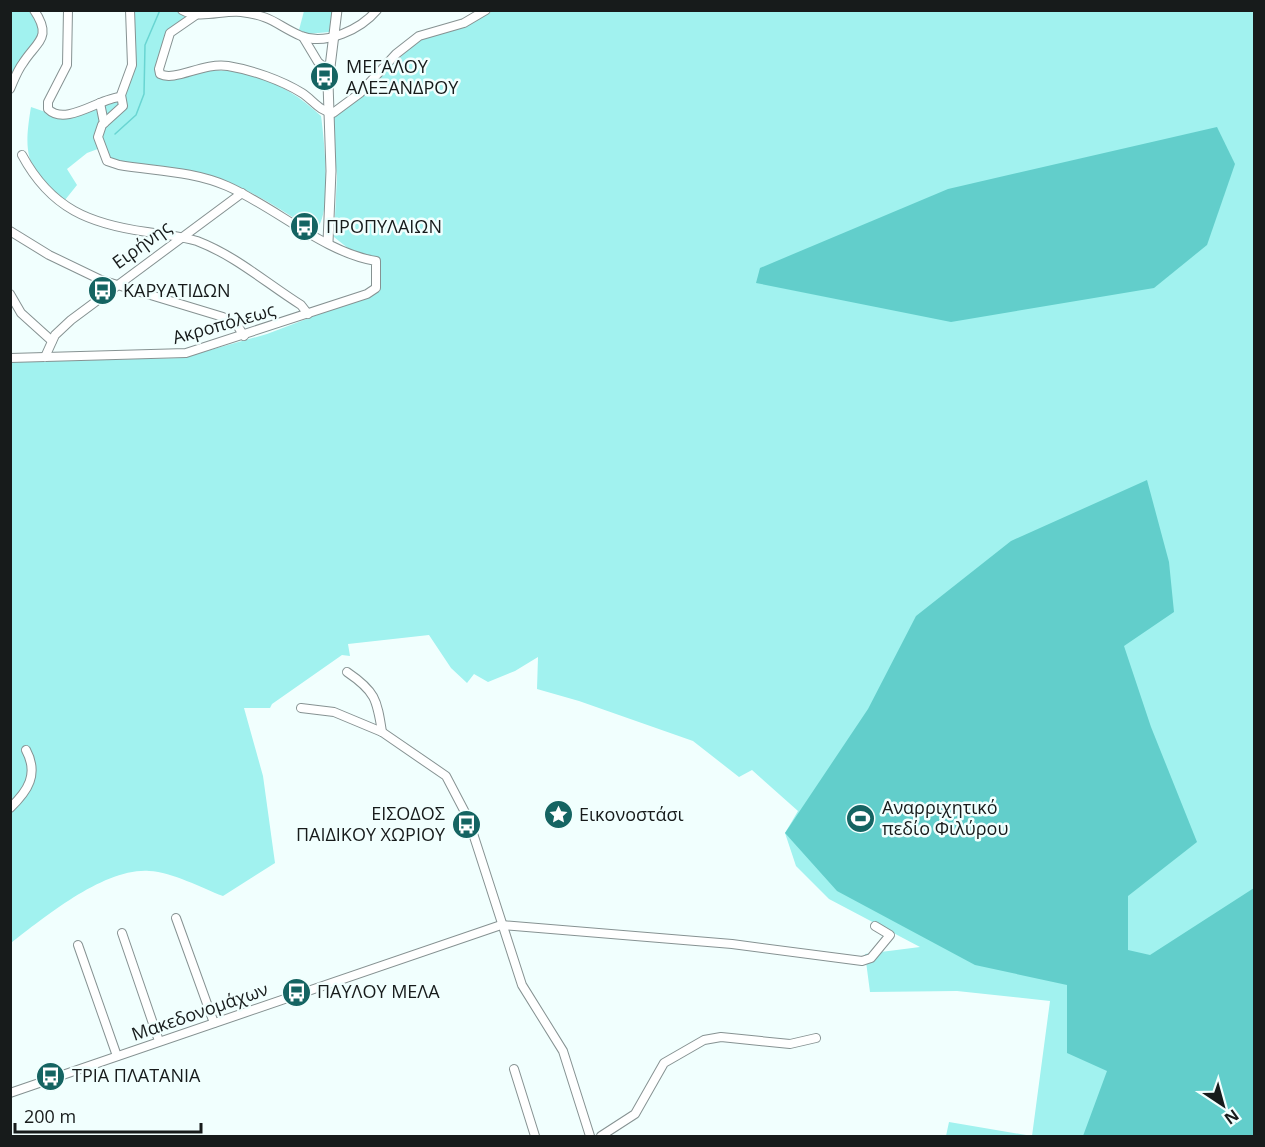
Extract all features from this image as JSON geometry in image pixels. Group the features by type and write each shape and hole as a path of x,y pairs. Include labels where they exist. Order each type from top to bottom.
{"street":[{"path":"10,89 21,65 43,34 43,26 34,10"},
{"path":"68,10 67,65 48,108 54,113 62,114 121,97"},
{"path":"130,10 132,68 121,97 123,103 121,110 104,123 98,138 107,161 118,165 202,177 242,193 328,242 331,164 327,112 332,36 337,10"},
{"path":"182,10 196,15 227,11 258,14 277,21 303,36 318,38 357,28 377,10"},
{"path":"196,15 170,33 159,69 162,75 174,77 200,66 230,66 295,90 327,112 339,110 420,36 464,23 486,10"},
{"path":"303,36 318,62 329,71"},
{"path":"100,103 104,123"},
{"path":"22,155 35,179 80,216 105,225 180,237 232,256 303,306 308,314"},
{"name":"Ειρήνης","path":"45,357 52,340 65,325 115,285 242,193"},
{"path":"10,231 75,268 115,285 218,315 235,324 244,336"},
{"name":"Ακροπόλεως","path":"10,358 179,354 244,336 374,291 376,261 328,242"},
{"path":"10,294 22,315 52,340"},
{"path":"347,672 367,685 378,702 382,732"},
{"path":"301,708 328,710 382,732 446,776 468,818 522,984 563,1051 590,1137"},
{"path":"10,808 32,780 33,762 27,750"},
{"path":"176,918 214,1023"},
{"path":"501,925 732,944 862,961 871,958 890,935 875,926"},
{"name":"Μακεδονομάχων","path":"10,1094 501,925"},
{"path":"122,933 159,1041"},
{"path":"78,945 117,1056"},
{"path":"601,1137 635,1114 668,1060 704,1040 721,1037 790,1044 816,1038"},
{"path":"514,1069 535,1137"}],"shaded area":[{"path":"11,11 29,11 40,28 35,41 11,79"},
{"path":"133,11 177,11 189,17 166,32 155,75 171,78 213,70 247,74 294,94 321,116 326,192 322,220 317,228 310,228 233,184 199,172 114,161 108,158 103,147 87,153 67,169 77,185 65,200 42,180 30,160 28,150 27,138 31,107 57,116 73,114 127,90 134,68"},
{"path":"304,11 333,11 329,32 308,34 299,30"},
{"path":"493,11 1254,11 1254,1136 1032,1136 1050,1001 957,991 870,992 865,954 920,947 829,899 796,866 785,833 798,811 752,770 739,777 693,741 579,701 537,689 538,657 515,671 488,682 474,674 467,683 451,668 429,635 348,644 350,656 342,655 272,704 270,708 244,708 263,776 275,863 223,896 177,877 158,872 132,872 113,877 76,896 11,943 10,362 182,358 267,334 380,291 379,259 349,249 334,237 337,176 331,120 356,100 415,43 428,36 464,26"},
{"path":"1217,127 1235,164 1207,245 1154,288 951,322 756,283 760,268 948,189"},
{"path":"1147,480 1169,562 1174,612 1124,646 1151,727 1197,842 1128,896 1128,950 1150,955 1254,888 1254,1136 1083,1136 1107,1071 1067,1053 1067,985 975,965 837,891 785,833 868,709 916,616 1011,541"},
{"path":"949,1122 1032,1136 946,1136"}],"waterway":[{"path":"115,134 136,115 144,94 145,45 160,10"}],"place":[{"name":"ΜΕΓΑΛΟΥ ΑΛΕΞΑΝΔΡΟΥ","path":"325,77"},
{"name":"ΠΡΟΠΥΛΑΙΩΝ","path":"305,227"},
{"name":"ΚΑΡΥΑΤΙΔΩΝ","path":"102,291"},
{"name":"Εικονοστάσι","path":"558,815"},
{"name":"Αναρριχητικό πεδίο Φιλύρου","path":"861,818"},
{"name":"ΕΙΣΟΔΟΣ ΠΑΙΔΙΚΟΥ ΧΩΡΙΟΥ","path":"466,824"},
{"name":"ΠΑΥΛΟΥ ΜΕΛΑ","path":"296,992"},
{"name":"ΤΡΙΑ ΠΛΑΤΑΝΙΑ","path":"51,1076"}]}
